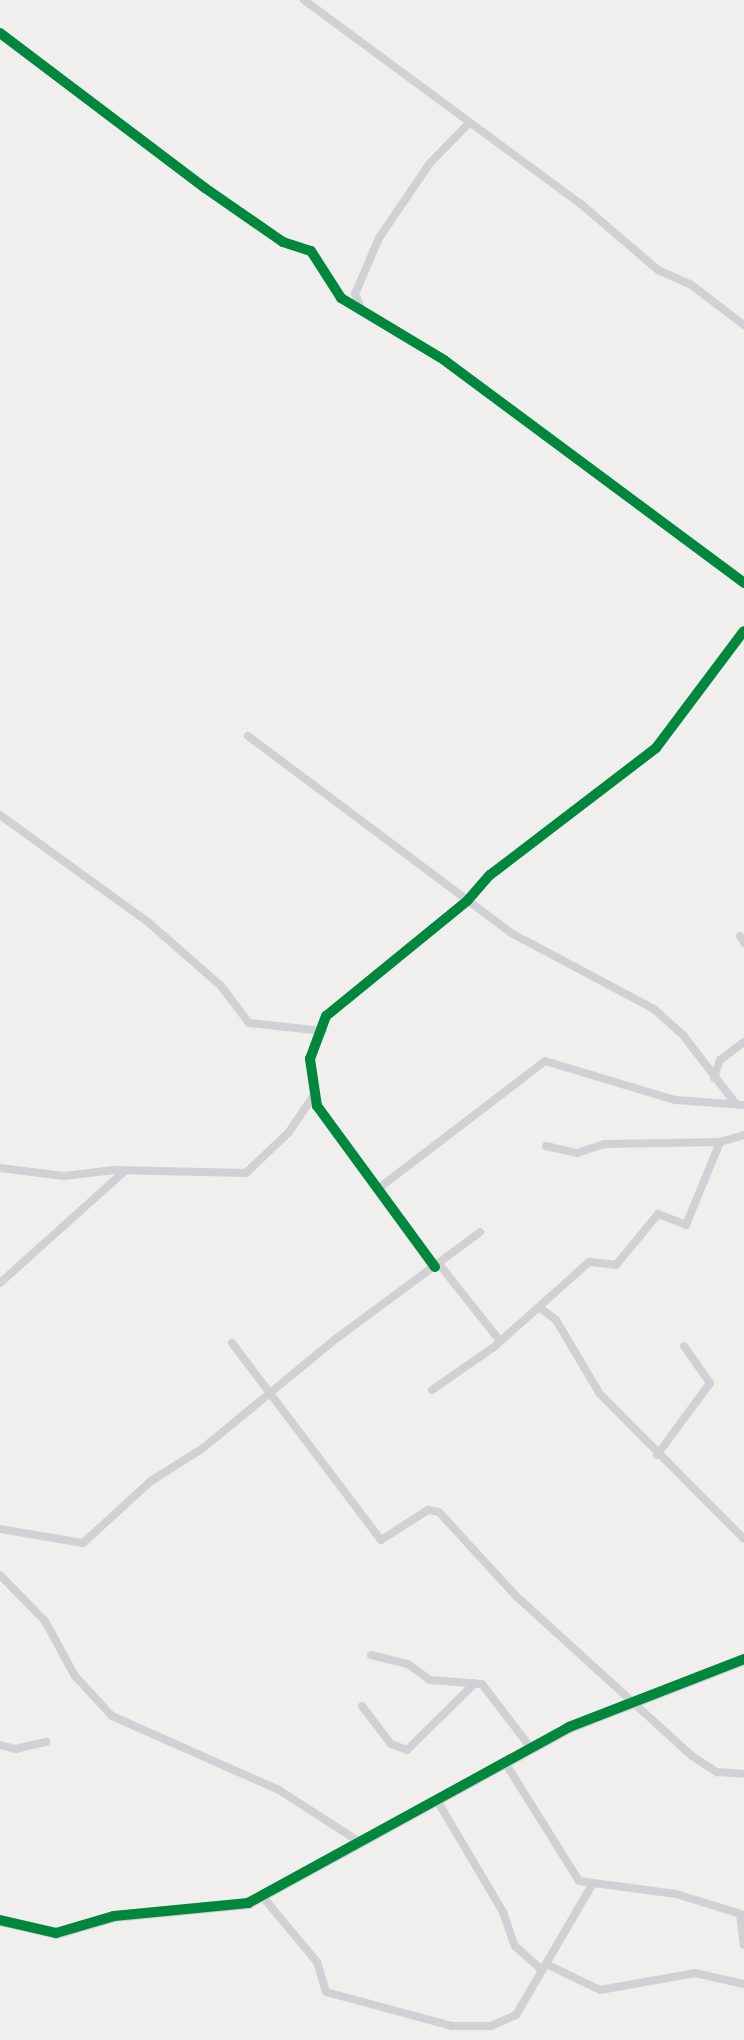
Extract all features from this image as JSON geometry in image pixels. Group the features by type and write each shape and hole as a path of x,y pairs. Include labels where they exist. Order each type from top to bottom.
{"street":[{"path":"304,0 581,204 658,270 690,284 744,325"},
{"path":"0,33 205,188 283,242 311,251 336,295 444,360 744,583"},
{"path":"362,308 355,294 379,238 430,163 469,123"},
{"path":"500,1341 437,1266 314,1095 310,1059 330,1010 468,900 490,875 656,748 744,631"},
{"path":"248,736 511,933 654,1009 740,1105"},
{"path":"0,815 148,922 221,986 249,1023 323,1031"},
{"path":"714,1078 720,1060 744,1042"},
{"path":"379,1188 545,1061 675,1100 740,1105"},
{"path":"0,1168 64,1176 125,1171 246,1173 289,1132 314,1095"},
{"path":"546,1146 577,1153 605,1144 720,1142 744,1135"},
{"path":"432,1390 500,1341 589,1262 616,1265 658,1214 686,1225 720,1142"},
{"path":"0,1283 125,1171"},
{"path":"0,1529 83,1543 151,1481 203,1448 267,1393 480,1232"},
{"path":"539,1307 556,1320 600,1394 657,1455 744,1539"},
{"path":"232,1343 381,1540 428,1510 439,1512 515,1595 706,1767 744,1774"},
{"path":"657,1455 710,1383 684,1346"},
{"path":"0,1575 45,1621 75,1676 112,1716 279,1790 361,1843"},
{"path":"371,1655 408,1664 430,1680 476,1683 489,1689 531,1748"},
{"path":"0,1920 56,1933 114,1916 219,1909 262,1896 438,1802 569,1727 744,1659"},
{"path":"362,1706 391,1744 407,1750 476,1683"},
{"path":"0,1745 15,1749 46,1742"},
{"path":"506,1764 570,1876 592,1885 676,1894 742,1914 744,1945"},
{"path":"438,1802 503,1912 515,1946 544,1967 600,1990 695,1973 744,1984"},
{"path":"262,1896 317,1962 326,1992 452,2026 506,2022 544,1967 592,1885"}],"cycle path":[{"path":"0,33 205,188 283,242 311,251 341,298 444,360 744,583"},
{"path":"435,1267 317,1106 310,1059 326,1016 468,900 490,875 656,748 744,631"},
{"path":"0,1920 56,1933 114,1916 248,1903 569,1727 744,1659"}]}
